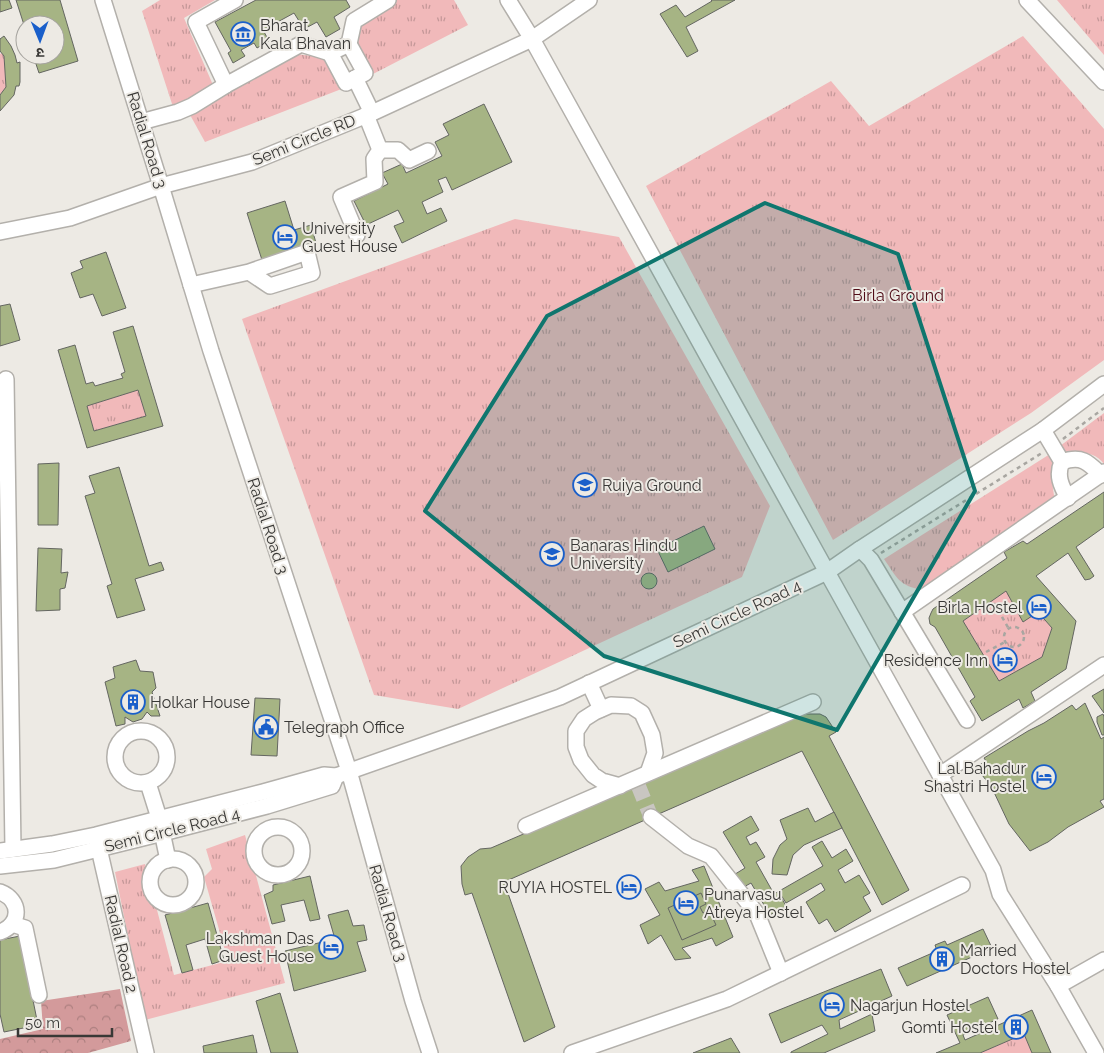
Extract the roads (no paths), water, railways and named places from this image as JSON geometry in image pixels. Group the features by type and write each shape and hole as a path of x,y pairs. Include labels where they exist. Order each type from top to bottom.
{"street":[{"name":"Radial Road 3","path":"103,0 430,1053"},
{"path":"226,85 196,22 235,0"},
{"path":"330,53 346,83 365,73 349,44 354,21 388,0"},
{"path":"508,0 532,39 993,870 1000,894 1058,986 1096,1053"},
{"name":"Semi Circle RD","path":"0,232 70,218 161,186 252,162 369,114 532,39 589,0"},
{"path":"1027,0 1104,82"},
{"path":"141,122 178,112 192,106 301,44 330,53 349,44"},
{"path":"355,78 380,150"},
{"path":"380,150 398,150 409,160 428,151"},
{"path":"357,235 341,197 375,182 374,159 380,150"},
{"path":"191,285 249,272"},
{"path":"6,379 7,850"},
{"name":"Semi Circle Road 4","path":"0,866 54,860 160,818 332,786 342,774 560,697 866,554 1043,430 1104,384"},
{"path":"1043,430 1062,462"},
{"path":"902,612 1068,498 1102,473 1080,459 1062,462 1059,468 1059,481 1068,498"},
{"path":"866,554 967,720"},
{"path":"940,775 1104,665"},
{"path":"589,683 601,709"},
{"path":"526,826 640,779 813,702"},
{"path":"620,786 602,782 593,775 582,760 576,747 576,731 584,719 611,705 631,706 642,713 652,735 655,753 640,779"},
{"path":"148,783 160,818 168,860"},
{"path":"265,799 272,828"},
{"name":"Semi Circle Road 4","path":"7,850 52,844 98,842 163,833 265,799"},
{"path":"651,817 688,846 711,856 757,914 781,973"},
{"name":"Radial Road 2","path":"98,842 146,1053"},
{"path":"572,1053 727,1000 962,885"},
{"path":"0,892 7,894 13,900 16,908 16,917 6,928"},
{"path":"6,928 25,928 39,995"},
{"path":"1058,986 1104,960"}],"tunnel":[{"path":"638,785 651,817"}],"place":[{"name":"Bharat Kala Bhavan","path":"243,34"},
{"name":"University Guest House","path":"285,237"},
{"name":"Ruiya Ground","path":"585,485"},
{"name":"Banaras Hindu University","path":"552,554"},
{"name":"Birla Hostel","path":"1039,607"},
{"name":"Residence Inn","path":"1005,660"},
{"name":"Holkar House","path":"133,702"},
{"name":"Telegraph Office","path":"266,727"},
{"name":"Lal Bahadur Shastri Hostel","path":"1044,777"},
{"name":"RUYIA HOSTEL","path":"629,887"},
{"name":"Punarvasu Atreya Hostel","path":"686,903"},
{"name":"Lakshman Das Guest House","path":"331,947"},
{"name":"Married Doctors Hostel","path":"942,959"},
{"name":"Nagarjun Hostel","path":"832,1005"},
{"name":"Gomti Hostel","path":"1016,1027"}],"park label":[{"name":"Birla Ground","path":"898,295"}]}
